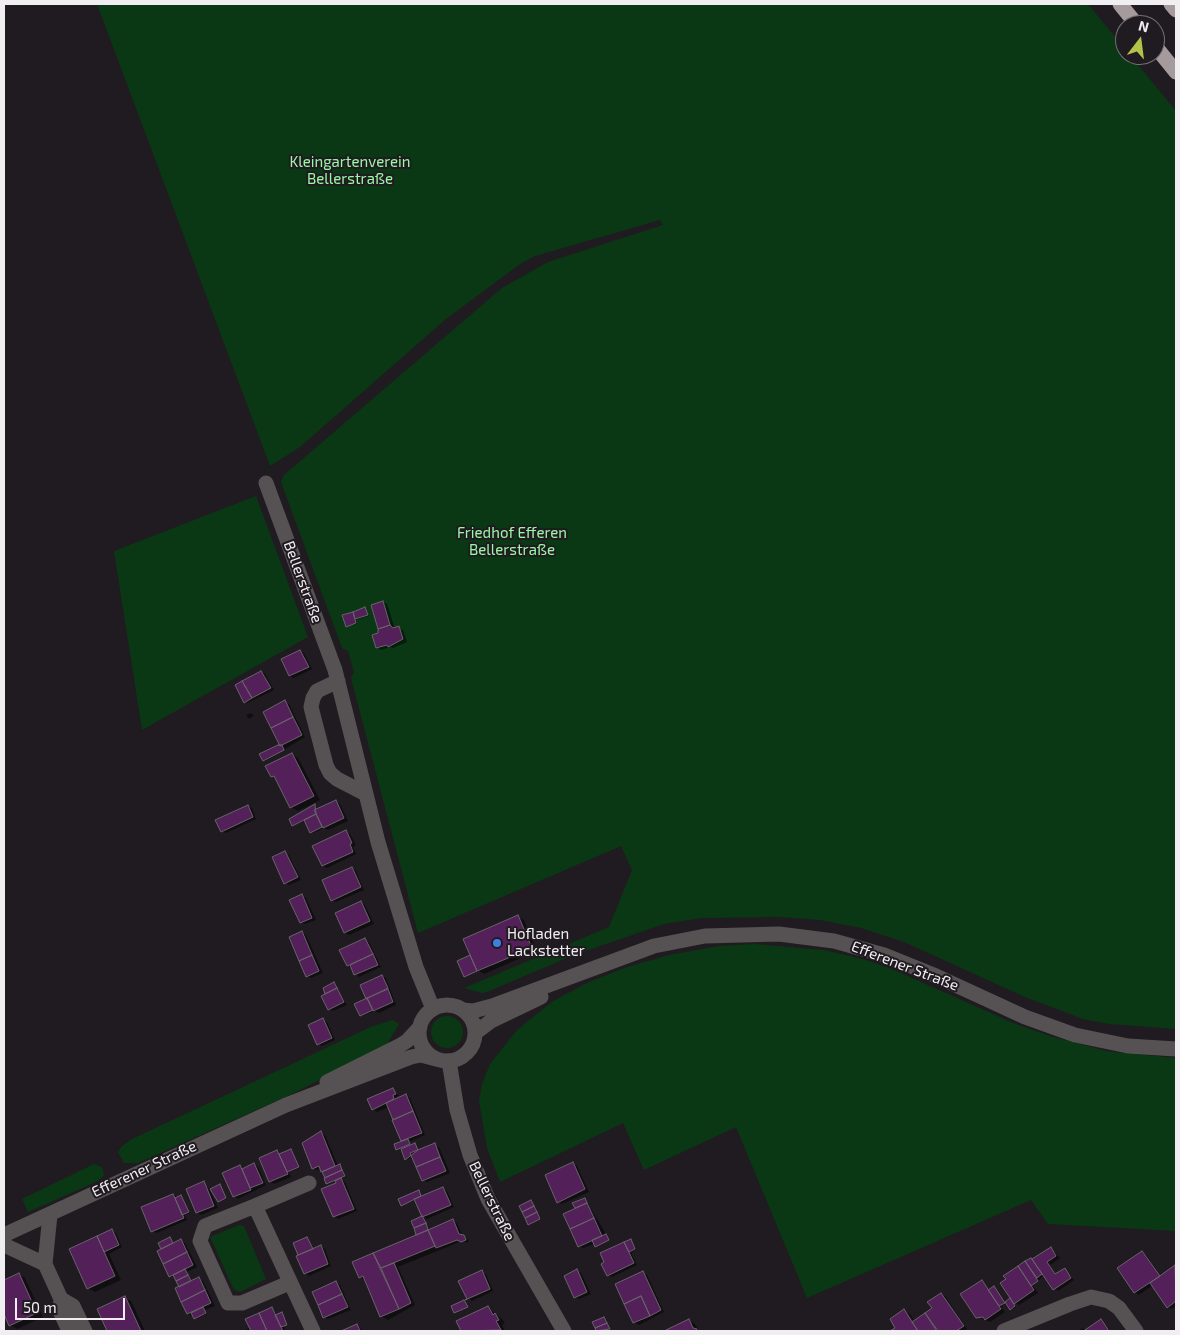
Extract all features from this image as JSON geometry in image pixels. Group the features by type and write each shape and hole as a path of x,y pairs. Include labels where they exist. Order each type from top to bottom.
{"highway":[{"path":"1120,4 1129,15"},
{"path":"1171,4 1176,10"},
{"path":"1165,58 1176,72"}],"street":[{"name":"Bellerstraße","path":"266,483 338,681 366,794 414,960 433,1008"},
{"path":"338,681 323,687 312,698 312,706 326,765 330,773 337,779 366,794"},
{"name":"Efferener Straße","path":"463,1010 473,1011 492,1006 654,946 730,934 779,934 826,940 884,955 944,979 1025,1017 1075,1035 1128,1046 1176,1049"},
{"name":"Efferener Straße","path":"475,1033 497,1018 627,955"},
{"path":"448,1005 463,1010 470,1016 475,1033 474,1042 464,1055 443,1060 430,1055 421,1042 420,1027 427,1013 433,1008 448,1005"},
{"name":"Efferener Straße","path":"286,1105 399,1046 407,1041 420,1027"},
{"name":"Efferener Straße","path":"4,1236 105,1187 286,1105 411,1057 421,1055 443,1060"},
{"name":"Bellerstraße","path":"443,1060 470,1155 488,1198 564,1331"},
{"path":"289,1283 242,1303 228,1303 200,1241 205,1226 309,1183"},
{"path":"255,1206 289,1283 313,1331"},
{"path":"50,1215 45,1264 61,1299 60,1311 69,1331"},
{"path":"4,1245 45,1264"},
{"path":"1004,1331 1091,1297 1109,1301 1119,1308 1136,1331"},
{"path":"61,1299 73,1306 85,1331"}],"green space":[{"path":"97,4 1088,4 1115,37 1115,65 1138,65 1176,111 1176,1029 1109,1024 1083,1019 1025,997 904,942 861,928 820,920 779,917 701,918 664,924 574,955 487,992 481,993 464,988 609,927 632,870 621,846 418,933 351,678 354,672 348,651 342,648 281,482 284,475 502,288 548,262 663,225 660,220 535,256 520,264 446,319 300,447 270,466"},
{"path":"256,496 308,637 142,730 114,551"},
{"path":"754,944 824,950 863,959 892,969 1013,1023 1050,1036 1106,1051 1176,1058 1176,1231 1048,1224 1031,1200 807,1298 736,1127 644,1170 623,1123 500,1182 487,1148 479,1101 482,1084 490,1064 517,1030 553,1001 589,982 627,967 669,955 719,946"},
{"path":"447,1016 453,1017 458,1021 462,1026 462,1038 458,1043 453,1047 447,1048 441,1047 436,1043 432,1038 431,1032 432,1026 436,1021 441,1017"},
{"path":"393,1020 399,1024 386,1046 296,1092 138,1163 124,1163 118,1152 122,1146 132,1139 373,1026"},
{"path":"94,1164 102,1167 104,1175 98,1181 28,1212 22,1199"},
{"path":"239,1225 244,1226 266,1279 240,1292 234,1290 210,1237"}],"building":[{"path":"383,601 390,625 378,629 371,605"},
{"path":"365,607 368,615 355,619 353,612"},
{"path":"353,612 356,623 346,627 342,615"},
{"path":"390,625 393,628 399,626 403,639 388,647 387,645 376,648 372,635 378,633 378,629"},
{"path":"300,650 309,667 289,676 281,659"},
{"path":"261,671 271,688 252,698 242,681"},
{"path":"242,681 252,698 244,703 235,685"},
{"path":"285,700 293,717 271,728 263,712"},
{"path":"293,717 302,735 280,746 271,728"},
{"path":"282,745 284,750 263,761 259,754"},
{"path":"292,753 314,796 290,808 274,776 271,777 265,766"},
{"path":"336,800 344,818 323,828 314,810"},
{"path":"315,804 316,814 292,826 289,819"},
{"path":"248,805 253,817 221,832 215,820"},
{"path":"316,814 322,827 310,833 304,820"},
{"path":"346,830 352,843 350,844 353,852 322,866 312,846"},
{"path":"285,851 298,877 284,884 272,857"},
{"path":"352,867 361,887 331,901 322,880"},
{"path":"302,894 312,918 300,923 289,900"},
{"path":"361,901 370,921 344,933 335,913"},
{"name":"Hofladen Lackstetter","path":"518,915 532,948 477,971 463,939"},
{"path":"302,931 312,955 299,961 289,937"},
{"path":"365,938 373,954 347,966 339,950"},
{"path":"373,954 378,965 354,975 350,965"},
{"path":"312,955 319,971 306,977 299,961"},
{"path":"470,955 477,971 464,977 457,961"},
{"path":"382,975 388,988 366,999 360,985"},
{"path":"334,982 337,988 325,994 323,988"},
{"path":"337,988 344,1002 328,1010 321,996"},
{"path":"388,989 393,1002 373,1011 367,998"},
{"path":"367,998 373,1010 360,1016 354,1004"},
{"path":"323,1018 332,1038 317,1045 308,1025"},
{"path":"393,1088 396,1094 393,1095 394,1099 372,1110 367,1099"},
{"path":"406,1094 413,1111 393,1120 386,1103"},
{"path":"413,1111 422,1133 401,1141 392,1120"},
{"path":"321,1131 335,1166 321,1172 319,1166 312,1169 302,1143"},
{"path":"408,1139 410,1144 396,1150 394,1144"},
{"path":"415,1143 418,1150 405,1160 401,1149"},
{"path":"435,1143 440,1157 416,1167 410,1153"},
{"path":"291,1149 299,1167 287,1172 279,1154"},
{"path":"277,1150 288,1174 269,1182 259,1158"},
{"path":"440,1157 446,1171 422,1181 416,1167"},
{"path":"573,1162 585,1189 557,1203 545,1175"},
{"path":"254,1163 263,1183 250,1188 242,1169"},
{"path":"340,1164 342,1170 325,1178 322,1172"},
{"path":"240,1165 251,1190 233,1197 222,1173"},
{"path":"342,1170 345,1176 326,1184 324,1178"},
{"path":"341,1178 354,1209 333,1217 321,1189 336,1183 335,1181"},
{"path":"204,1181 214,1206 196,1213 186,1189"},
{"path":"220,1184 226,1198 218,1202 210,1189"},
{"path":"443,1187 451,1205 422,1217 414,1199"},
{"path":"419,1190 421,1196 401,1206 398,1199"},
{"path":"173,1194 184,1218 151,1232 141,1207"},
{"path":"181,1195 189,1212 182,1215 175,1198"},
{"path":"585,1198 587,1203 575,1208 572,1203"},
{"path":"531,1200 534,1206 522,1212 519,1206"},
{"path":"587,1203 594,1218 570,1229 563,1214"},
{"path":"534,1206 537,1212 525,1218 522,1212"},
{"path":"537,1212 540,1219 528,1225 525,1218"},
{"path":"422,1216 426,1223 414,1228 411,1221"},
{"path":"594,1218 602,1236 578,1247 570,1229"},
{"path":"453,1219 459,1234 464,1235 466,1240 461,1242 457,1240 436,1248 428,1230"},
{"path":"426,1223 428,1230 416,1235 414,1228"},
{"path":"112,1229 119,1245 104,1252 97,1236"},
{"path":"428,1230 435,1246 381,1268 373,1253"},
{"path":"606,1234 609,1240 595,1247 592,1240"},
{"path":"97,1236 115,1276 87,1289 69,1249"},
{"path":"170,1237 173,1243 161,1249 158,1243"},
{"path":"307,1237 313,1249 298,1255 293,1243"},
{"path":"181,1239 187,1252 163,1264 157,1251"},
{"path":"631,1239 635,1249 629,1252 624,1242"},
{"path":"624,1242 634,1263 607,1276 601,1264 604,1262 600,1253"},
{"path":"321,1245 328,1264 304,1274 296,1256"},
{"path":"1051,1247 1056,1256 1047,1262 1055,1274 1065,1268 1071,1278 1053,1290 1032,1259"},
{"path":"1142,1251 1160,1276 1134,1293 1117,1268"},
{"path":"187,1252 193,1265 169,1277 163,1264"},
{"path":"373,1253 399,1309 380,1317 363,1276 359,1278 352,1262"},
{"path":"1031,1258 1042,1274 1037,1278 1025,1261"},
{"path":"1025,1261 1038,1281 1031,1286 1018,1266"},
{"path":"394,1263 411,1303 399,1309 381,1268"},
{"path":"1175,1265 1176,1301 1167,1308 1150,1283"},
{"path":"1018,1266 1034,1290 1014,1304 1000,1283 1006,1279 1003,1276"},
{"path":"185,1269 188,1275 176,1281 173,1275"},
{"path":"577,1269 587,1292 574,1298 564,1276"},
{"path":"482,1270 490,1289 465,1300 467,1299 458,1281"},
{"path":"643,1271 661,1310 650,1316 641,1296 624,1304 615,1284"},
{"path":"19,1273 37,1313 9,1326 4,1314 4,1280"},
{"path":"188,1275 191,1281 179,1287 176,1281"},
{"path":"199,1277 205,1290 181,1302 175,1288"},
{"path":"982,1280 1001,1309 985,1320 983,1317 976,1318 960,1294"},
{"path":"336,1281 342,1294 318,1305 312,1292"},
{"path":"994,1286 1005,1303 999,1306 988,1290"},
{"path":"205,1290 211,1303 187,1314 181,1302"},
{"path":"941,1293 964,1326 956,1331 938,1331 925,1313 932,1308 927,1302"},
{"path":"342,1294 348,1307 323,1318 318,1305"},
{"path":"125,1296 141,1331 107,1331 97,1309"},
{"path":"641,1296 650,1316 633,1323 624,1304"},
{"path":"1010,1298 1015,1306 1010,1310 1005,1302"},
{"path":"464,1300 468,1307 454,1313 451,1306"},
{"path":"488,1306 493,1315 495,1313 499,1320 496,1321 501,1330 461,1331 456,1321"},
{"path":"203,1307 206,1313 194,1319 191,1313"},
{"path":"272,1307 283,1331 267,1331 259,1313"},
{"path":"904,1309 918,1331 890,1331 895,1328 890,1319"},
{"path":"282,1312 287,1325 281,1327 275,1315"},
{"path":"259,1313 267,1331 251,1331 245,1319"},
{"path":"925,1313 936,1330 918,1331 912,1322"},
{"path":"604,1317 607,1323 595,1328 592,1322"},
{"path":"689,1319 693,1328 697,1329 696,1331 664,1331"},
{"path":"1101,1319 1109,1331 1085,1331 1085,1330"},
{"path":"607,1323 610,1329 596,1331 595,1328"},
{"path":"357,1324 360,1331 341,1331"}],"place":[{"name":"Hofladen Lackstetter","path":"497,943"}],"park label":[{"name":"Kleingartenverein Bellerstraße","path":"350,170"},
{"name":"Friedhof Efferen Bellerstraße","path":"512,542"}]}
